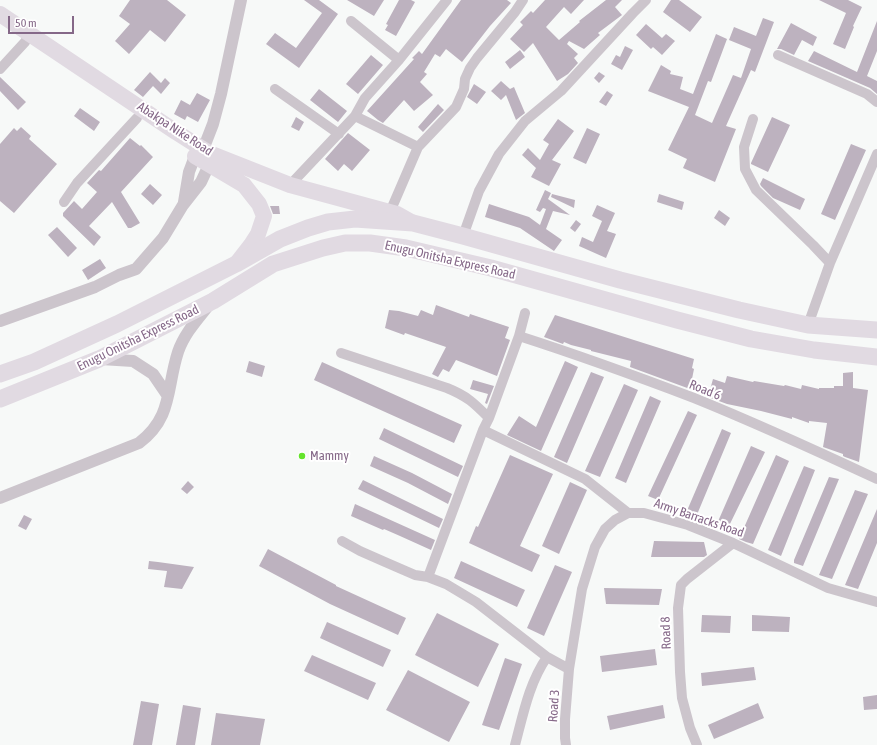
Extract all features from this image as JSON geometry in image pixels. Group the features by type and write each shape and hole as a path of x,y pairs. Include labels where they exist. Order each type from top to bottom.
{"highway":[{"name":"Enugu Onitsha Express Road","path":"0,374 34,362 117,324 236,264 280,239 328,222 355,220 413,223 642,286 808,325 877,330"},
{"name":"Enugu Onitsha Express Road","path":"0,400 99,359 213,301 273,264 288,258 345,243 370,243 406,248 491,268 751,339 814,350 877,357"}],"main road":[{"name":"Abakpa Nike Road","path":"0,14 27,37 137,118 182,149 206,155 290,185 397,214 413,223"},
{"name":"Abakpa Nike Road","path":"0,26 27,37 206,155"},
{"path":"206,155 244,185 259,204 264,216 258,234 236,264"}],"street":[{"path":"0,321 95,287 119,275 136,269 163,238 183,205 189,172 206,155 241,0"},
{"path":"290,185 356,116 365,98 399,60 448,0"},
{"path":"390,212 418,148 456,107 464,89 465,79 470,68 523,0"},
{"path":"463,236 479,191 499,154 525,121 561,91 646,0"},
{"path":"351,21 399,60"},
{"path":"0,69 27,37"},
{"path":"778,55 866,94 877,102"},
{"path":"275,89 339,134"},
{"path":"356,116 418,148"},
{"path":"64,202 77,183 137,118"},
{"path":"753,119 744,147 745,169 756,190 830,263"},
{"path":"808,325 830,263 877,154"},
{"path":"0,498 139,443 150,434 158,424 165,408 178,352 183,340 213,301"},
{"path":"428,577 483,430 489,418 519,336 525,313"},
{"name":"Road 6","path":"519,336 575,354 694,398 817,451 877,479"},
{"path":"341,353 462,394 474,402 489,418"},
{"path":"99,359 133,361 153,374 168,396"},
{"path":"342,541 360,551 416,575 428,577 446,584 476,602 547,657 569,669 581,597 596,547 605,530 615,520 628,513 586,479 483,430"},
{"name":"Army Barracks Road","path":"628,513 644,513 661,517 733,543 828,588 877,602"},
{"name":"Road 8","path":"697,745 690,728 682,698 678,608 680,590 681,585 686,579 733,543"},
{"path":"515,745 538,669 547,657"},
{"name":"Road 3","path":"566,745 565,719 569,669"}],"building":[{"path":"130,0 167,0 186,15 165,42 150,30 129,54 115,41 130,24 119,16"},
{"path":"304,0 319,0 338,14 299,68 266,44 275,33 296,48 322,13"},
{"path":"347,0 384,0 374,16"},
{"path":"399,0 411,0 415,2 396,36 385,30 388,25 386,24"},
{"path":"461,0 507,0 511,3 490,26 462,62 446,49 440,57 435,54 424,72 427,74 420,82 433,95 414,111 404,100 383,123 378,120 367,111 414,59 412,58 419,51 422,54"},
{"path":"545,0 584,0 571,14 564,7 546,27 559,40 580,22 579,21 606,0 622,0 615,7 622,15 598,33 600,35 584,49 569,41 567,44 578,54 574,58 578,63 568,74 557,81 533,43 524,52 510,39 523,25 520,22 531,11 533,13"},
{"path":"671,0 679,0 702,17 690,32 663,12"},
{"path":"819,0 848,0 862,7 853,26 854,27 845,49 833,44 846,13"},
{"path":"763,18 774,22 755,72 751,70 726,126 736,129 715,182 683,168 687,159 668,150 689,107 648,91 661,65 671,71 670,74 683,77 680,89 693,94 716,34 727,39 711,82 708,81 695,115 712,123 733,75 741,78 751,49 729,40 734,27 756,36"},
{"path":"877,21 877,51 867,76 877,81 877,94 870,88 808,61 814,51 857,72"},
{"path":"791,23 817,37 813,46 802,40 794,55 781,49 777,49"},
{"path":"646,24 662,38 666,34 675,41 662,55 653,47 651,49 636,35"},
{"path":"625,46 633,50 622,70 611,64 616,55 620,57"},
{"path":"520,50 525,57 510,69 505,62"},
{"path":"371,55 383,65 358,94 346,84"},
{"path":"150,72 161,83 165,78 170,83 161,94 153,86 143,97 134,90"},
{"path":"599,72 605,76 599,83 594,78"},
{"path":"0,77 26,102 18,110 0,91"},
{"path":"501,81 510,89 514,87 525,113 516,120 506,95 501,100 491,91"},
{"path":"474,84 486,92 477,104 467,97"},
{"path":"319,89 347,111 338,122 310,100"},
{"path":"607,91 613,95 606,106 599,102"},
{"path":"197,93 210,100 198,122 187,116 185,120 174,114 181,100 190,105"},
{"path":"438,104 444,110 423,132 418,127"},
{"path":"80,108 100,122 94,131 74,116"},
{"path":"296,117 304,122 299,131 291,127"},
{"path":"772,117 790,125 768,172 751,163"},
{"path":"558,119 574,131 552,160 561,164 549,186 531,177 536,168 522,155 528,148 540,160 549,144 543,140"},
{"path":"21,127 31,136 29,139 57,164 14,213 0,201 0,144 14,128 17,131"},
{"path":"587,128 600,134 586,164 573,158"},
{"path":"348,133 370,150 352,171 344,164 338,171 325,159"},
{"path":"130,138 140,146 141,145 153,157 121,192 140,223 128,228 112,202 89,226 101,237 94,246 63,216 63,213 74,201 82,209 97,192 87,183 99,170 101,171"},
{"path":"851,144 866,150 835,220 821,214"},
{"path":"763,178 805,199 800,210 773,198 760,184"},
{"path":"150,184 162,195 153,205 141,194"},
{"path":"545,190 551,193 548,199 570,215 553,211 546,229 562,240 554,251 520,228 485,217 489,204 529,217 540,225 546,209 543,208 540,212 536,210"},
{"path":"552,194 575,200 574,208 551,197"},
{"path":"659,194 684,202 682,210 657,202"},
{"path":"597,205 615,213 607,231 616,234 606,258 579,246 582,237 593,242 602,221 592,216"},
{"path":"270,206 279,206 280,214 273,214"},
{"path":"719,210 730,218 725,226 714,218"},
{"path":"576,220 581,224 575,232 570,228"},
{"path":"57,227 77,248 68,257 48,235"},
{"path":"100,259 106,268 88,280 82,270"},
{"path":"436,305 469,317 470,314 509,327 505,338 510,340 497,376 456,360 449,372 443,369 438,377 432,374 446,347 385,328 389,310 418,316 421,310 433,315"},
{"path":"555,315 694,359 692,368 694,369 690,389 630,367 631,361 591,351 564,342 563,344 544,337"},
{"path":"249,361 265,366 262,377 246,372"},
{"path":"565,361 578,367 541,451 507,435 519,416 536,427"},
{"path":"322,362 462,425 454,443 314,380"},
{"path":"591,372 604,377 567,463 554,457"},
{"path":"853,372 853,388 868,390 859,462 843,456 843,454 823,447 827,423 809,421 809,423 792,417 792,419 727,404 708,397 713,379 725,383 727,376 753,382 785,385 801,389 802,385 819,389 843,386 843,373"},
{"path":"473,380 494,386 487,404 485,403 488,394 470,389"},
{"path":"624,384 638,390 600,477 585,471"},
{"path":"650,396 661,401 626,483 615,478"},
{"path":"688,411 697,415 658,500 648,496"},
{"path":"384,428 463,466 458,477 379,439"},
{"path":"722,429 731,433 696,517 686,513"},
{"path":"751,446 765,452 727,530 716,526"},
{"path":"510,455 553,474 520,546 540,555 532,572 469,543 476,526 478,527"},
{"path":"776,455 789,461 753,544 746,542 739,539"},
{"path":"374,456 412,473 452,494 448,504 408,483 370,466"},
{"path":"804,466 815,470 781,556 768,550"},
{"path":"829,477 839,479 803,566 794,563 794,560"},
{"path":"363,480 443,519 439,528 358,489"},
{"path":"188,481 194,487 187,494 181,489"},
{"path":"570,482 587,490 559,554 542,546"},
{"path":"855,490 868,494 832,579 819,575"},
{"path":"355,504 435,540 431,550 351,516"},
{"path":"877,509 877,543 858,589 845,585"},
{"path":"24,515 32,519 26,530 18,526"},
{"path":"654,541 704,542 707,555 704,557 651,557"},
{"path":"268,549 336,586 406,618 398,635 330,604 259,566"},
{"path":"149,561 194,567 182,589 164,587 167,571 148,569"},
{"path":"461,561 525,590 517,607 454,578"},
{"path":"555,565 572,572 544,636 527,628"},
{"path":"604,588 662,589 659,605 606,604"},
{"path":"437,613 499,644 478,687 415,655"},
{"path":"702,615 731,616 730,633 701,632"},
{"path":"752,615 790,617 789,632 752,631"},
{"path":"327,622 391,650 383,667 320,638"},
{"path":"655,649 657,665 602,672 600,656"},
{"path":"312,655 376,683 368,700 304,671"},
{"path":"505,658 522,664 499,730 482,725"},
{"path":"754,667 756,680 702,686 701,673"},
{"path":"408,670 470,702 449,742 386,710"},
{"path":"877,695 877,709 864,710 863,697"},
{"path":"141,701 159,704 152,745 133,745"},
{"path":"758,703 764,718 714,739 708,725"},
{"path":"183,705 201,708 195,745 176,745"},
{"path":"663,705 665,718 610,730 607,716"},
{"path":"216,713 265,719 260,745 211,745"}],"place":[{"name":"Mammy","path":"302,456"}]}
